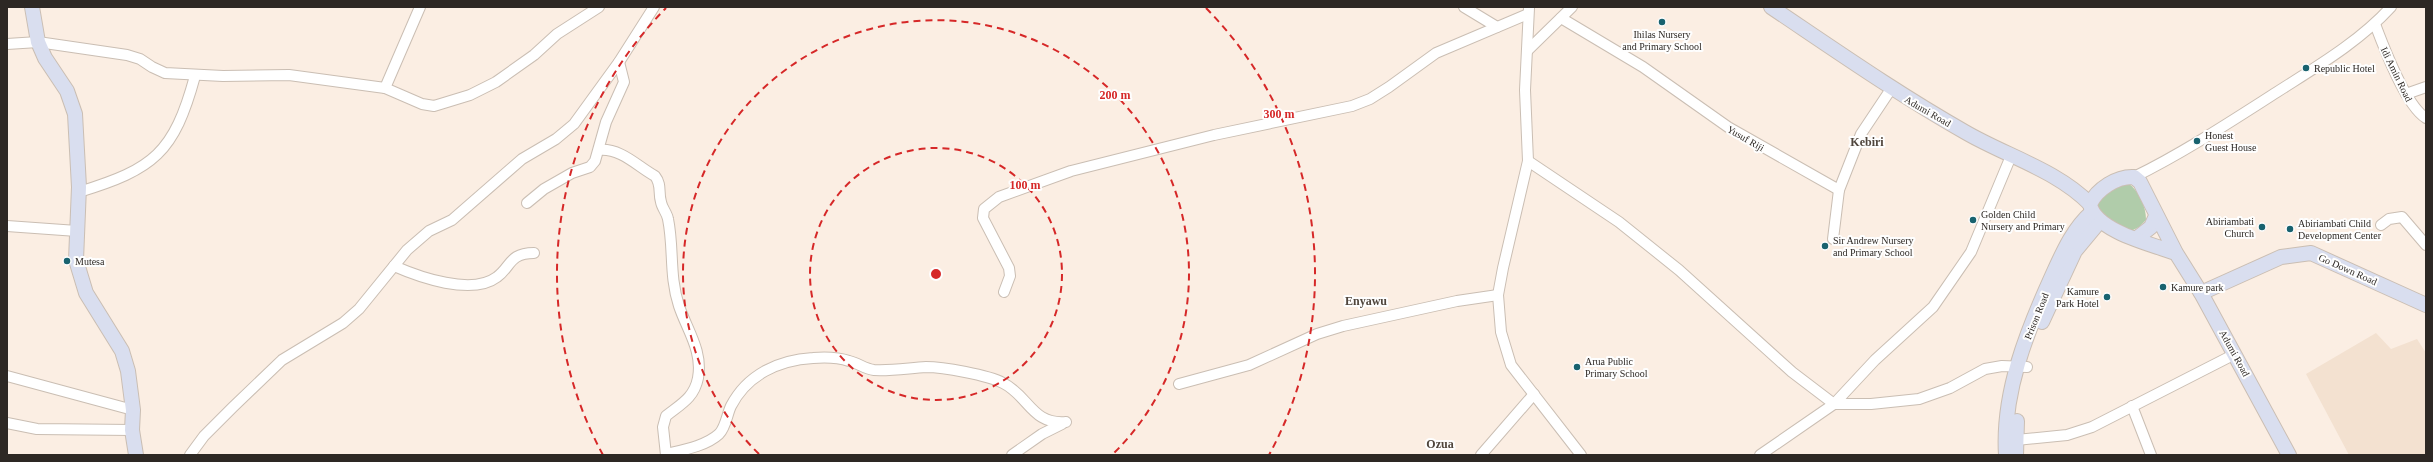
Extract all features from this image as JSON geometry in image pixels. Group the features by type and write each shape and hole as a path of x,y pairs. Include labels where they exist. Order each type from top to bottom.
{"main road":[{"path":"32,7 38,42 45,58 67,91 75,114 79,192 76,260 86,293 122,351 128,370 133,410 132,430 136,455"},
{"name":"Adumi Road","path":"1771,7 1891,89 1974,138 2075,189 2122,234 2137,238 2176,253"},
{"path":"2095,207 2119,180 2134,177"},
{"name":"Adumi Road","path":"2134,177 2146,192 2156,216 2172,243 2176,253 2201,293 2289,455"},
{"name":"Prison Road","path":"2006,455 2010,396 2038,330 2095,207"},
{"path":"2137,238 2151,227 2156,216"},
{"name":"Go Down Road","path":"2201,293 2281,257 2311,253 2426,305"},
{"name":"Prison Road","path":"2016,455 2023,367"}],"street":[{"path":"385,88 420,7"},
{"path":"7,44 38,42 127,55 140,59 152,68 165,73 195,76 289,75 385,88 422,104 434,106 470,95 496,82 534,55 557,34 589,11 599,7"},
{"path":"190,455 204,436 282,360 343,323 359,310 407,250 429,231 452,220 522,159 556,139 574,124 619,62 654,7"},
{"path":"1464,7 1497,27"},
{"path":"1527,51 1572,7"},
{"path":"2134,177 2205,138 2303,75 2375,24 2391,7"},
{"path":"1004,292 1010,276 1009,268 982,218 984,209 999,197 1071,171 1122,157 1352,106 1370,99 1436,53 1497,27 1528,10"},
{"path":"1528,10 1525,90 1528,161 1516,206 1498,295 1500,332 1511,366 1581,455"},
{"name":"Yusuf Riji","path":"1561,18 1642,67 1728,127 1839,190"},
{"name":"Idi Amin Road","path":"2375,24 2406,94 2416,111 2426,118"},
{"path":"527,203 544,189 560,180 590,167 595,161 606,122 624,82 619,62"},
{"path":"79,192 136,172 151,161 167,144 184,114 195,76"},
{"path":"2406,94 2426,87"},
{"path":"1833,239 1839,190 1860,134 1891,89"},
{"path":"599,150 610,149 617,152 655,176 659,182 660,202 669,225 672,276 679,306 692,332 697,352 698,377 695,389 688,401 666,416 663,427 666,454 687,449 720,433 738,396 746,384 760,373 780,364 812,358 830,357 849,361 872,369 928,367 990,378 1016,390 1040,418 1048,422 1066,422 1042,434 1012,455"},
{"path":"1760,455 1834,404 1875,360 1933,307 1971,252 2011,156"},
{"path":"1528,161 1619,222 1679,270 1792,372 1834,404 1871,404 1919,399 1950,388 1985,369 2023,367"},
{"path":"2381,225 2389,219 2402,217 2426,245"},
{"path":"7,226 77,231"},
{"path":"394,266 424,279 474,284 498,277 511,261 521,255 534,253"},
{"path":"1179,384 1249,365 1317,334 1343,326 1457,301 1498,295"},
{"path":"2016,440 2067,436 2092,427 2235,354"},
{"path":"7,376 133,410"},
{"path":"1481,455 1534,394"},
{"path":"2132,406 2151,455"},
{"path":"7,423 37,429 132,430"}],"shaded area":[{"path":"2376,333 2391,349 2417,339 2426,353 2426,455 2349,455 2306,374"}],"green space":[{"path":"2128,183 2139,195 2146,215 2146,220 2139,227 2129,232 2095,212 2098,194"}],"place":[{"name":"Ihilas Nursery and Primary School","path":"1662,22"},
{"name":"Republic Hotel","path":"2306,68"},
{"name":"Honest Guest House","path":"2197,141"},
{"name":"Golden Child Nursery and Primary","path":"1973,220"},
{"name":"Abiriambati Church","path":"2262,227"},
{"name":"Abiriambati Child Development Center","path":"2290,229"},
{"name":"Sir Andrew Nursery and Primary School","path":"1825,246"},
{"name":"Mutesa","path":"67,261"},
{"name":"Kamure park","path":"2163,287"},
{"name":"Kamure Park Hotel","path":"2107,297"},
{"name":"Arua Public Primary School","path":"1577,367"}],"district":[{"name":"Kebiri","path":"1867,142"},
{"name":"Enyawu","path":"1366,301"},
{"name":"Ozua","path":"1440,444"}]}
